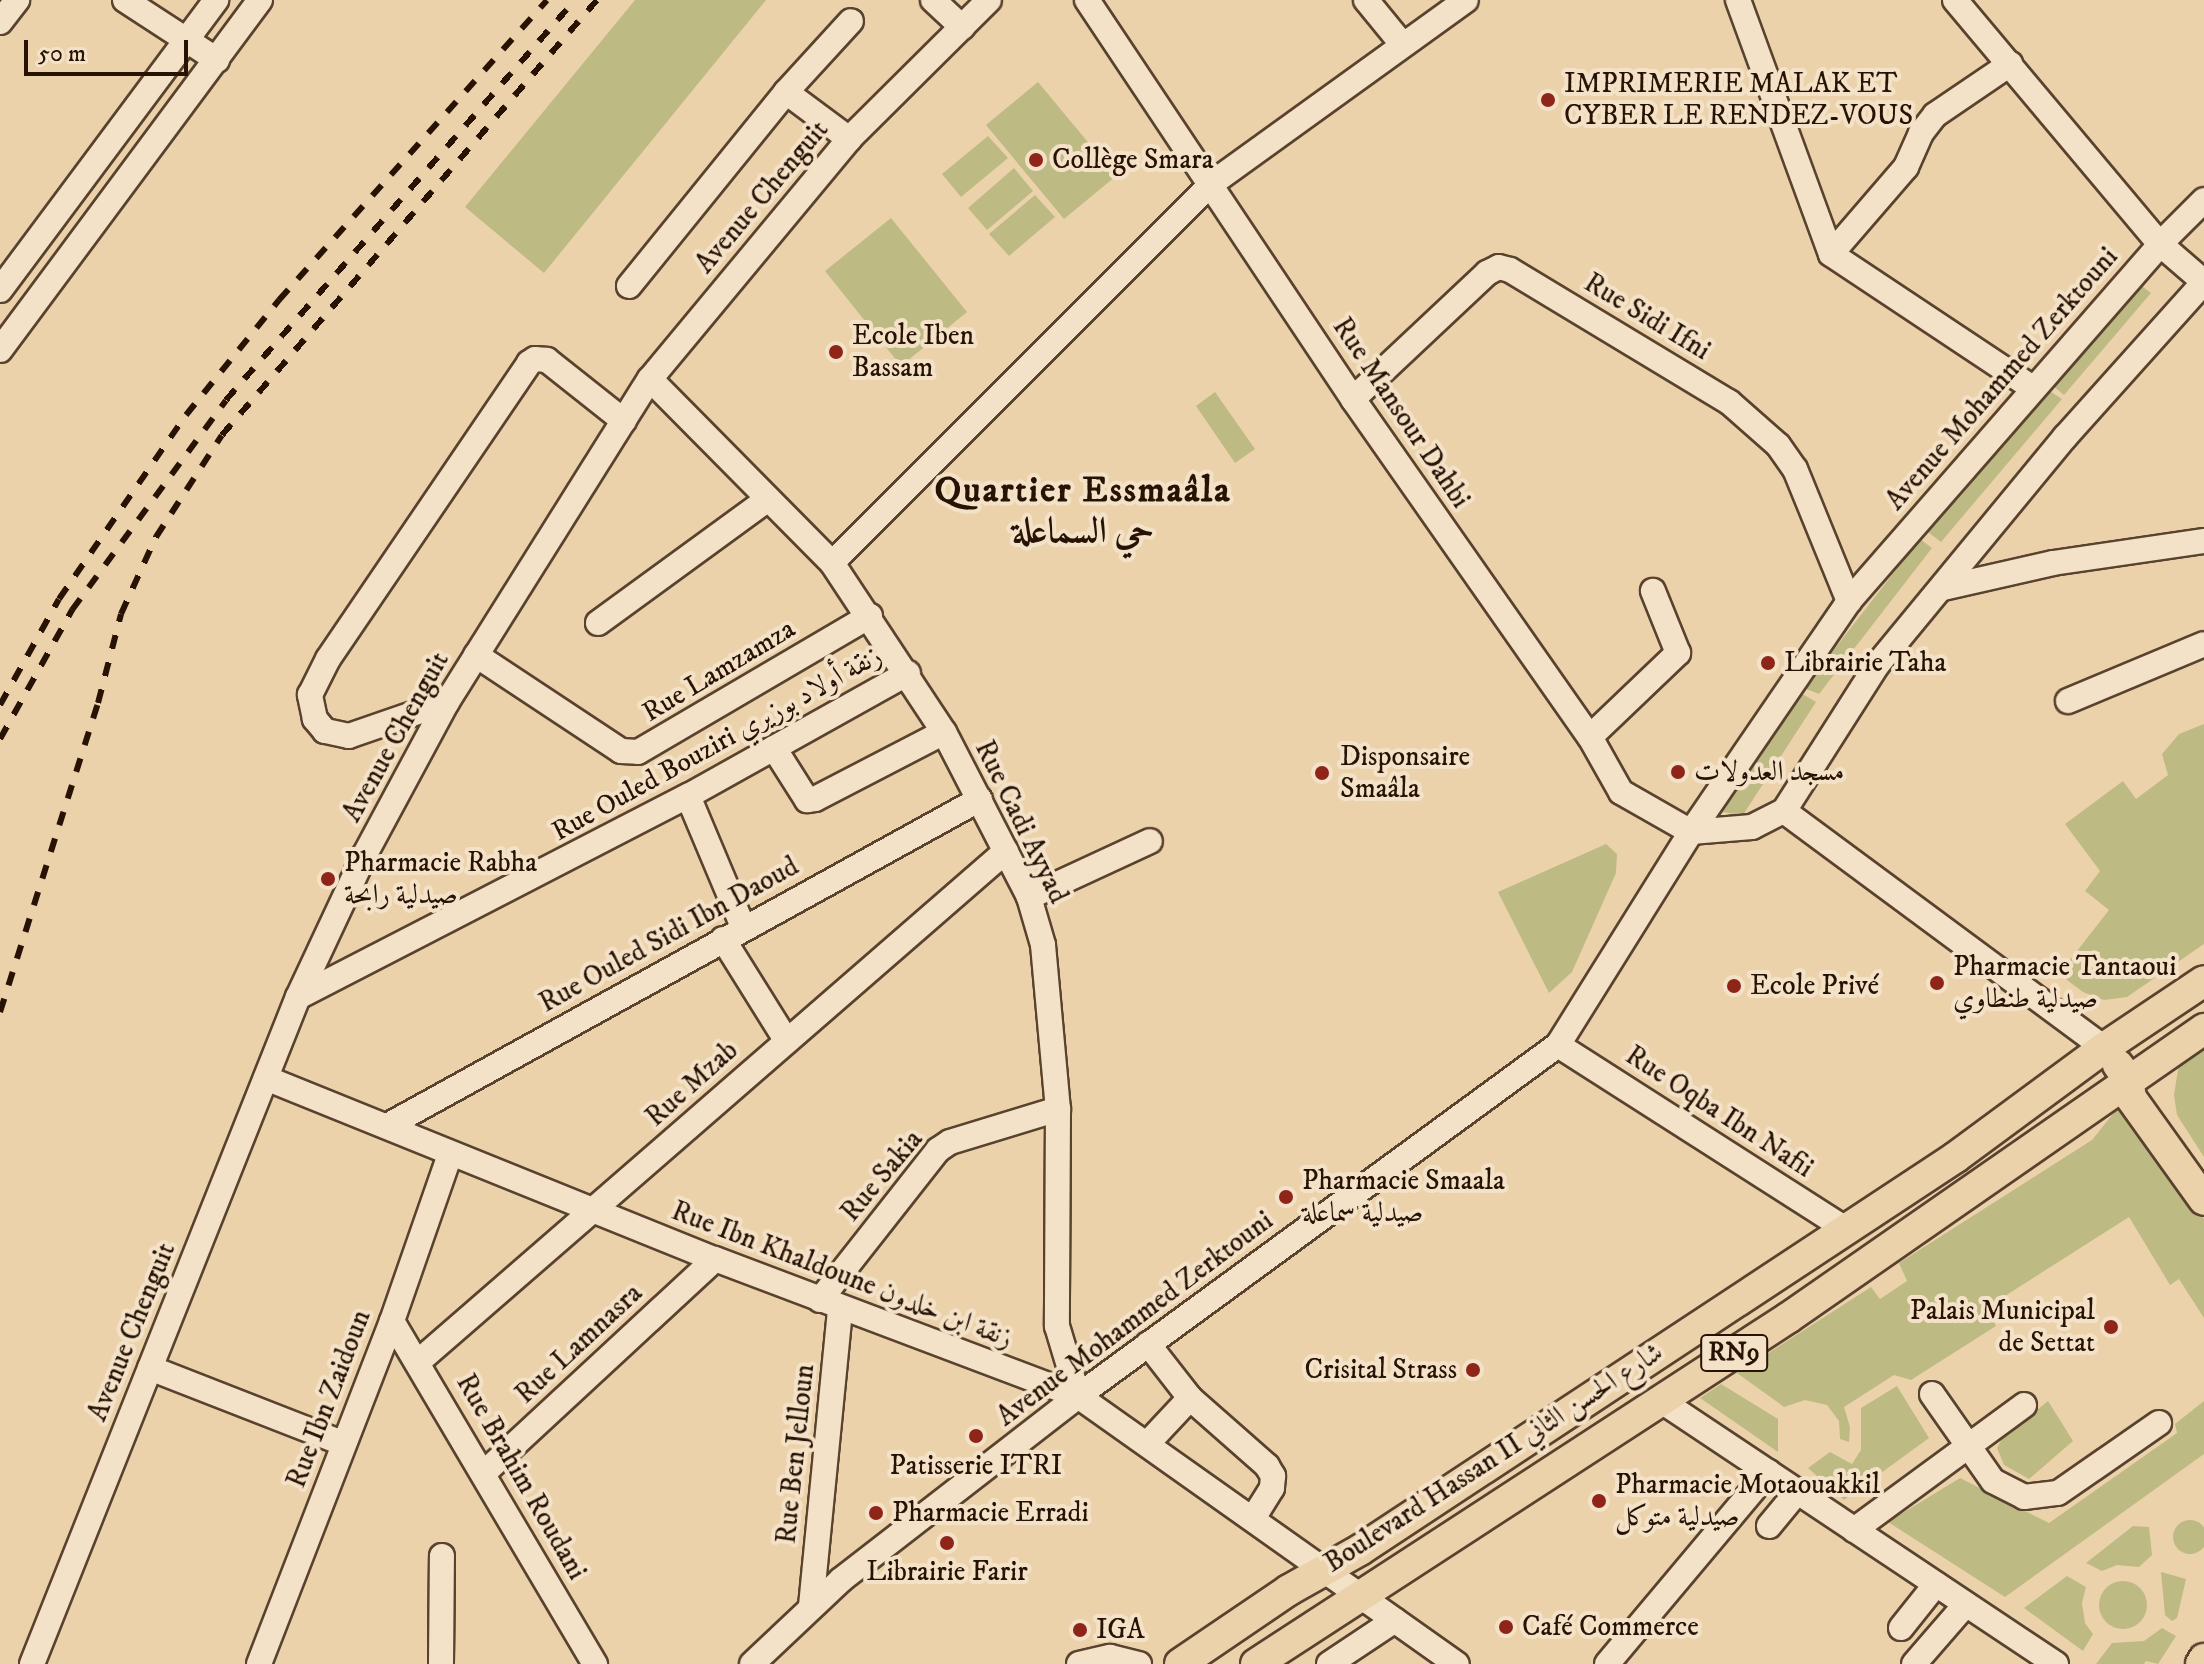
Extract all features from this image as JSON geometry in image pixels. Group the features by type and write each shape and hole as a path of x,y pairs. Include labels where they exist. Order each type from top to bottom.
{"main road":[{"name":"Boulevard Hassan II شارع الحسن الثاني","path":"1180,1664 1324,1569 1360,1550 1632,1368 1847,1230 1956,1157 2096,1054 2204,981"},
{"name":"Boulevard Hassan II شارع الحسن الثاني","path":"1256,1664 1850,1276 2123,1089 2204,1029"},
{"path":"2096,1054 2204,1200"},
{"path":"2201,1664 2204,1659"}],"street":[{"path":"0,22 17,0"},
{"path":"125,0 217,60"},
{"path":"0,290 216,0"},
{"path":"0,350 260,0"},
{"path":"933,0 962,27"},
{"name":"Avenue Chenguit","path":"32,1664 298,997 364,856 447,702 650,379 849,139 989,0"},
{"name":"Rue Mansour Dahbi","path":"1087,0 1353,399 1590,737 1621,792 1691,832"},
{"path":"1366,0 1402,44"},
{"path":"832,563 1211,184 1466,0"},
{"path":"1738,0 1831,254 2033,388"},
{"path":"1691,832 1752,827 1784,811 1877,665 2065,437 2204,282 2160,244 1955,0"},
{"path":"629,286 786,92 851,21"},
{"path":"1831,254 1906,167 1921,133 1935,115 2010,64"},
{"path":"786,92 849,139"},
{"name":"Avenue Mohammed Zerktouni","path":"752,1664 811,1606 1078,1396 1558,1045 1691,832 1849,601 2160,244 2204,200"},
{"name":"Rue Sidi Ifni","path":"1353,399 1487,273 1499,267 1510,270 1729,402 1778,445 1795,469 1849,601"},
{"path":"447,702 349,736 325,731 315,719 310,695 328,659 529,363 535,359 547,360 624,421"},
{"name":"Rue Cadi Ayyad","path":"650,379 832,563 908,673 944,732 1029,897 1043,945 1058,1109 1056,1304 1061,1346 1078,1396"},
{"path":"598,623 768,499"},
{"path":"1943,588 2053,563 2202,538"},
{"path":"1590,737 1678,653 1653,591"},
{"name":"Rue Lamzamza","path":"476,655 621,751 638,752 870,616"},
{"path":"2068,701 2204,644"},
{"name":"Rue Ouled Bouziri زنقة أولاد بوزيري","path":"298,997 688,796 908,673"},
{"path":"774,748 807,800 815,799 944,732"},
{"path":"688,796 733,933 786,1040"},
{"name":"Rue Ouled Sidi Ibn Daoud","path":"387,1126 980,799"},
{"path":"1784,811 2067,1024 2096,1054"},
{"path":"1029,897 1150,841"},
{"name":"Rue Mzab","path":"418,1362 1006,851"},
{"name":"Rue Oqba Ibn Nafii","path":"1558,1045 1847,1230"},
{"name":"Rue Ibn Khaldoune زنقة ابن خلدون","path":"266,1078 715,1259 1078,1396 1395,1620 1425,1655 1457,1664"},
{"name":"Rue Sakia","path":"830,1304 938,1150 950,1142 1058,1109"},
{"name":"Rue Ibn Zaidoun","path":"259,1664 342,1443 392,1321 450,1154"},
{"name":"Rue Lamnasra","path":"485,1472 715,1259"},
{"name":"Rue Ben Jelloun","path":"811,1606 830,1304"},
{"name":"Rue Brahim Roudani","path":"392,1321 485,1472 595,1664"},
{"path":"1148,1344 1190,1398 1267,1466 1273,1476 1272,1488 1253,1518"},
{"path":"150,1368 342,1443"},
{"path":"1932,1394 1993,1481 2007,1492 2041,1498 2073,1484 2159,1423"},
{"path":"1147,1444 1190,1398"},
{"path":"1660,1400 2056,1664"},
{"path":"1854,1530 2024,1405"},
{"path":"1607,1664 1768,1472"},
{"path":"1769,1526 1797,1492"},
{"path":"441,1664 442,1556"},
{"path":"1901,1628 1936,1584"},
{"path":"1914,1664 1966,1604"},
{"path":"1329,1664 1395,1620"},
{"path":"1079,1664 1110,1657 1139,1664"}],"shaded area":[{"path":"635,0 766,0 544,273 465,207"},
{"path":"1038,82 1116,176 1064,219 986,125"},
{"path":"988,136 1008,158 961,197 942,174"},
{"path":"1014,168 1033,191 987,230 968,208"},
{"path":"1035,195 1055,217 1009,256 989,234"},
{"path":"891,218 967,312 901,366 825,271"},
{"path":"2139,284 2151,293 2064,395 2052,385"},
{"path":"2048,390 2062,399 1941,542 1928,532"},
{"path":"1215,392 1255,449 1235,463 1196,406"},
{"path":"1920,539 1932,548 1819,694 1804,688"},
{"path":"1799,692 1816,702 1743,815 1722,812"},
{"path":"2204,724 2204,944 2127,997 2104,1000 2083,992 2059,974 2109,910 2085,891 2100,871 2065,824 2123,781 2136,799 2168,775 2162,754 2179,734"},
{"path":"1606,844 1617,854 1616,873 1572,972 1549,993 1498,892"},
{"path":"2204,1040 2204,1157 2177,1115 2174,1095 2180,1057"},
{"path":"2121,1104 2204,1219 2204,1318 2179,1279 2170,1285 2129,1217 1986,1308 1996,1326 1911,1380 1894,1375 1844,1407 1850,1427 1849,1442 1840,1439 1839,1421 1827,1405 1805,1400 1784,1407 1737,1373 1871,1287 1880,1299 1907,1281 1899,1263 2092,1140"},
{"path":"1721,1384 1778,1419 1778,1452 1700,1398"},
{"path":"1897,1386 1929,1438 1844,1500 1808,1468 1830,1452 1852,1464 1861,1450 1861,1408"},
{"path":"2048,1401 2073,1441 2029,1479 2004,1465 1997,1448 2002,1439"},
{"path":"2204,1401 2204,1454 2005,1597 1888,1522 1960,1478 2049,1523 2177,1433 2175,1424"},
{"path":"2190,1520 2202,1525 2207,1537 2202,1549 2190,1554 2178,1549 2173,1537 2178,1525"},
{"path":"2133,1526 2149,1527 2152,1555 2139,1567 2117,1565 2102,1571 2086,1563"},
{"path":"2161,1572 2186,1579 2177,1618 2172,1621 2165,1615"},
{"path":"2067,1576 2086,1587 2082,1603 2085,1623 2093,1634 2083,1651 2024,1608"},
{"path":"2123,1581 2132,1582 2140,1588 2146,1596 2146,1614 2140,1622 2132,1628 2123,1629 2114,1628 2106,1622 2100,1614 2099,1605 2100,1596 2106,1588 2114,1582"},
{"path":"2162,1628 2176,1636 2158,1664 2146,1661 2144,1664 2096,1664 2112,1643 2144,1641"}],"railway":[{"path":"0,705 59,599 186,415 279,300 547,0"},
{"path":"0,739 72,610 226,400 575,0"},
{"path":"0,1012 98,703 121,614 156,537 222,435 597,0"}],"place":[{"name":"IMPRIMERIE MALAK ET CYBER LE RENDEZ-VOUS","path":"1548,100"},
{"name":"Collège Smara","path":"1036,160"},
{"name":"Ecole Iben Bassam","path":"836,352"},
{"name":"Librairie Taha","path":"1768,663"},
{"name":"مسجد العدولات","path":"1678,772"},
{"name":"Disponsaire Smaâla","path":"1322,773"},
{"name":"Pharmacie Rabha صيدلية رابحة","path":"328,879"},
{"name":"Pharmacie Tantaoui صيدلية طنطاوي","path":"1937,983"},
{"name":"Ecole Privé","path":"1734,986"},
{"name":"Pharmacie Smaala صيدلية سماعلة","path":"1286,1197"},
{"name":"Palais Municipal de Settat","path":"2111,1327"},
{"name":"Crisital Strass","path":"1473,1370"},
{"name":"Patisserie ITRI","path":"976,1436"},
{"name":"Pharmacie Motaouakkil صيدلية متوكل","path":"1599,1501"},
{"name":"Pharmacie Erradi","path":"876,1513"},
{"name":"Librairie Farir","path":"947,1543"},
{"name":"Café Commerce","path":"1506,1627"},
{"name":"IGA","path":"1080,1630"}],"district":[{"name":"Quartier Essmaâla حي السماعلة","path":"1083,510"}]}
